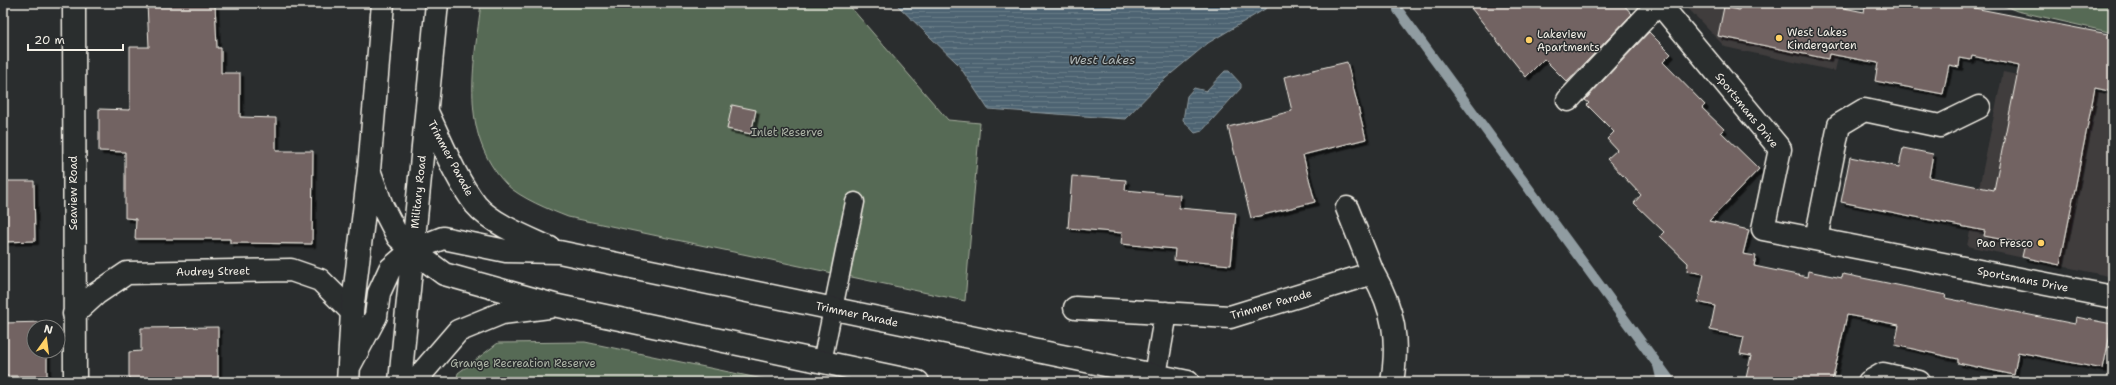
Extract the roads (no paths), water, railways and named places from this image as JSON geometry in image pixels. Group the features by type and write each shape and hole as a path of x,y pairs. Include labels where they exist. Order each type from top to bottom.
{"main road":[{"name":"Seaview Road","path":"74,3 75,382"},
{"path":"349,374 352,312 369,170 383,3"},
{"name":"Military Road","path":"400,382 437,3"},
{"name":"Sportsmans Drive","path":"1568,100 1659,3 1780,149 1763,229 2113,297"},
{"path":"1816,240 1839,125 1864,110 1940,126 1979,107"},
{"name":"Trimmer Parade","path":"427,112 458,175 477,206 507,229 559,252"},
{"path":"369,170 382,206 398,237 412,250 444,274 558,306 918,382"},
{"path":"1347,208 1373,273 1386,297 1396,339 1392,382"},
{"name":"Trimmer Parade","path":"349,374 376,316 379,293 390,269 412,250 442,238 506,251 559,252 1188,382"},
{"name":"Audrey Street","path":"74,314 96,294 127,272 291,270 320,280 352,312"},
{"name":"Trimmer Parade","path":"1075,308 1230,317 1373,273"},
{"path":"414,382 458,331 502,313 558,306"},
{"path":"1154,375 1166,313"},
{"path":"1869,382 1883,374 1919,382"}],"lane":[{"path":"822,362 856,202"}],"water":[{"name":"West Lakes","path":"895,3 1275,3 1208,43 1160,83 1125,119 988,109 958,64"},
{"path":"1225,71 1229,71 1241,84 1241,88 1202,131 1195,133 1183,120 1187,96 1194,88 1206,91"}],"waterway":[{"path":"1398,10 1658,365 1662,382"},
{"path":"1660,367 1671,382"}],"place":[{"name":"West Lakes Kindergarten","path":"1779,38"},
{"name":"Lakeview Apartments","path":"1529,40"},
{"name":"Pao Fresco","path":"2041,243"}],"park label":[{"name":"Inlet Reserve","path":"787,132"},
{"name":"Grange Recreation Reserve","path":"523,363"}]}
